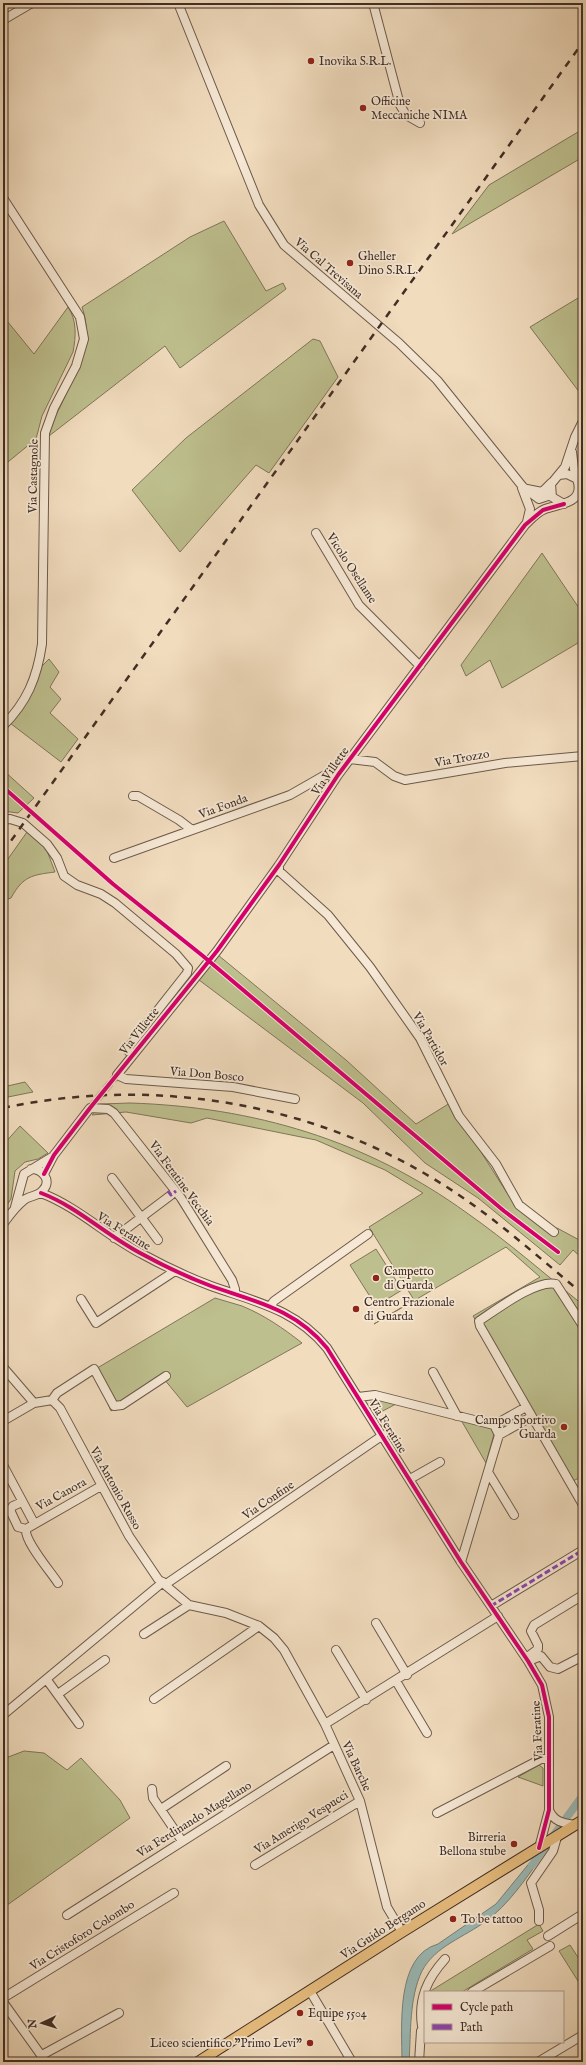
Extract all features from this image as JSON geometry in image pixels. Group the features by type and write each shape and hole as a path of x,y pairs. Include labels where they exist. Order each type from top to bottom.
{"main road":[{"name":"Via Guido Bergamo","path":"198,2062 402,1932 579,1823"}],"street":[{"path":"3,20 32,3"},
{"name":"Via Cal Trevisana","path":"178,3 259,205 284,245 399,343 437,380 522,486 539,499 552,496"},
{"path":"373,3 400,106 406,115 420,123"},
{"name":"Via Castagnole","path":"3,198 80,317 84,339 76,366 54,408 45,433 42,644 39,661 26,697 17,712 3,726"},
{"name":"Via Villette","path":"117,1075 196,974 217,951 279,865 338,775 526,524 534,510 541,503 552,496 550,488 565,467 575,437 583,421"},
{"name":"Via Villette","path":"526,524 543,510 569,504 580,497 581,491 572,449"},
{"path":"522,486 542,492 556,478 567,474 579,481"},
{"name":"Via Cal Trevisana","path":"522,486 530,509 526,524"},
{"path":"552,496 564,504"},
{"name":"Vicolo Osellame","path":"316,534 359,605 420,666"},
{"name":"Via Trozzo","path":"350,759 375,762 394,776 405,780 505,763 583,756"},
{"name":"Via Fonda","path":"114,858 290,796 325,775 338,775"},
{"path":"133,796 138,796 179,820 192,830"},
{"path":"3,820 10,819 23,823 47,844 57,858 64,876 77,885 101,894 115,903 176,954 188,968 187,973 128,1048 128,1051 133,1054"},
{"name":"Via Partidor","path":"279,865 279,871 328,915 370,967 420,1038 459,1116 496,1164 519,1205 554,1232"},
{"name":"Via Don Bosco","path":"117,1075 126,1079 233,1088 295,1099"},
{"name":"Via Feratine Vecchia","path":"54,1155 90,1108 108,1109 114,1113 171,1185 192,1215 232,1280 235,1293"},
{"path":"14,1210 24,1174 54,1155"},
{"path":"3,1224 24,1200 37,1194 46,1187 45,1178 54,1155"},
{"path":"31,1169 38,1170 45,1178"},
{"name":"Via Feratine","path":"45,1178 62,1201 114,1238 175,1271 211,1286 271,1306 297,1320 321,1340 334,1356 461,1562 527,1659 542,1685 546,1696 548,1717 550,1813 539,1848"},
{"path":"112,1178 158,1240"},
{"path":"21,1183 26,1192 37,1194"},
{"name":"Via Feratine","path":"37,1194 62,1201"},
{"path":"114,1238 171,1195"},
{"path":"271,1306 274,1301 368,1234"},
{"path":"81,1299 96,1323 175,1271"},
{"path":"583,1326 560,1289 556,1284 551,1283 534,1288 479,1321 480,1326 531,1417 583,1505"},
{"path":"3,1367 34,1403"},
{"path":"3,1421 34,1403 52,1400 57,1393 94,1369 114,1406 122,1405 166,1376"},
{"path":"434,1372 457,1416"},
{"path":"358,1397 375,1395 494,1425 526,1407"},
{"name":"Via Antonio Russo","path":"52,1400 60,1408 101,1486 145,1562 158,1579 164,1583"},
{"path":"499,1435 531,1417"},
{"path":"461,1562 499,1435 494,1425"},
{"name":"Via Confine","path":"3,1715 164,1583 383,1436"},
{"path":"410,1479 440,1462"},
{"name":"Via Canora","path":"3,1465 34,1523"},
{"path":"488,1472 514,1514"},
{"name":"Via Canora","path":"26,1529 34,1523 101,1486"},
{"name":"Via Canora","path":"22,1502 13,1506 10,1510 18,1527 26,1529"},
{"name":"Via Canora","path":"26,1529 25,1532 30,1542 58,1583"},
{"path":"491,1606 583,1550"},
{"path":"144,1634 189,1605 164,1583"},
{"path":"527,1659 538,1649 538,1645 531,1631 534,1625 583,1595"},
{"name":"Via Barche","path":"189,1605 226,1613 259,1626 274,1638 284,1650 325,1724 360,1801 387,1907 402,1932"},
{"path":"325,1724 407,1675 498,1616"},
{"path":"376,1623 407,1675"},
{"path":"154,1699 259,1626"},
{"path":"336,1650 366,1700"},
{"path":"527,1659 541,1656 550,1667 558,1669 583,1656"},
{"path":"58,1694 105,1660"},
{"path":"47,1680 79,1724"},
{"path":"396,1681 427,1733"},
{"name":"Via Ferdinando Magellano","path":"67,1915 334,1745"},
{"path":"437,1813 540,1759 548,1758"},
{"path":"161,1809 226,1766"},
{"path":"152,1789 153,1798 182,1841"},
{"name":"Via Amerigo Vespucci","path":"255,1865 360,1801"},
{"path":"550,1813 560,1822 579,1823"},
{"path":"539,1921 539,1910 531,1884 553,1851 558,1836 550,1813"},
{"path":"546,1825 550,1834 558,1836"},
{"name":"Via Cristoforo Colombo","path":"3,1998 174,1892"},
{"path":"548,1936 583,1914"},
{"path":"474,1991 550,1946"},
{"path":"419,2062 424,2024 421,2008 424,1988 445,1959"},
{"path":"310,1991 352,2062"},
{"path":"3,2002 44,2060 119,2013"},
{"path":"538,2062 583,2035"}],"green space":[{"path":"583,129 583,157 452,234 489,185"},
{"path":"224,221 266,291 283,283 286,289 180,368 165,346 49,436 50,428 72,383 82,358 86,333 82,307 190,237"},
{"path":"583,295 583,397 530,327"},
{"path":"68,307 73,317 75,329 73,352 42,416 36,439 3,466 3,316 34,354"},
{"path":"313,339 320,341 338,377 269,473 256,465 180,552 132,490 186,438"},
{"path":"583,437 583,476 580,471 578,457"},
{"path":"542,553 583,614 583,640 502,688 490,660 466,676 461,665"},
{"path":"49,659 59,672 50,687 61,699 50,713 78,739 61,762 10,723 29,698 42,666"},
{"path":"3,770 34,798 18,813 3,811"},
{"path":"27,832 46,848 55,872 40,874 29,878 20,885 11,898 3,901 3,866"},
{"path":"218,955 346,1060 416,1124 450,1103 507,1193 553,1230 557,1228 583,1242 583,1259 573,1250 560,1265 478,1198 425,1163 363,1103 199,980"},
{"path":"25,1082 33,1092 3,1098 3,1087"},
{"path":"130,1103 176,1106 264,1120 307,1132 349,1147 429,1187 511,1246 583,1305 583,1476 573,1481 473,1316 540,1277 506,1247 374,1324 414,1300 369,1227 423,1193 385,1170 316,1140 207,1118 191,1123 126,1112 92,1115 100,1104"},
{"path":"20,1126 48,1153 38,1159 25,1162 15,1171 11,1199 3,1211 3,1145"},
{"name":"Campetto di Guarda","path":"376,1249 402,1290 376,1306 350,1265"},
{"path":"215,1298 242,1306 258,1313 302,1343 187,1407 164,1379 111,1411 94,1370"},
{"path":"375,1399 396,1404 377,1414 370,1403"},
{"path":"520,1413 524,1418 503,1430 500,1424"},
{"path":"461,1420 492,1429 494,1434 486,1463"},
{"path":"24,1751 44,1753 67,1770 81,1758 120,1800 130,1818 3,1908 3,1759"},
{"path":"539,1765 543,1768 543,1786 518,1777"},
{"path":"539,1924 543,1931 527,1940 533,1949 464,1991 431,1991"},
{"path":"570,1945 583,1965 583,1989 559,1951"}],"water":[{"path":"583,1790 583,1802 571,1816 566,1813"},
{"path":"536,1855 540,1859 516,1892 502,1907 478,1927 442,1948 428,1962 422,1971 418,1981 413,2004 409,2062 402,2062 402,2012 404,1994 408,1977 414,1963 424,1951 438,1944 496,1904"}],"waterway":[{"path":"532,1865 583,1795"}],"tunnel":[{"path":"90,1108 117,1075"}],"railway":[{"path":"3,852 583,42"},
{"path":"3,1108 60,1099 117,1095 174,1096 230,1103 286,1115 340,1133 392,1156 442,1184 496,1222 583,1294"}],"marked path":[{"path":"168,1191 171,1195 176,1191"},
{"path":"491,1606 583,1550"}],"cycle path":[{"path":"44,1174 54,1155 90,1108 217,951 279,865 338,775 525,525 543,510 564,504"},
{"path":"3,787 113,884 203,956 504,1211 558,1252"},
{"path":"41,1193 67,1206 129,1247 167,1267 202,1283 259,1302 288,1315 302,1324 327,1348 461,1562 528,1661 542,1685 549,1717 549,1810 539,1848"}],"place":[{"name":"Inovika S.R.L.","path":"311,61"},
{"name":"Officine Meccaniche NIMA","path":"363,108"},
{"name":"Gheller Dino S.R.L.","path":"350,263"},
{"name":"Campetto di Guarda","path":"376,1278"},
{"name":"Centro Frazionale di Guarda","path":"356,1309"},
{"name":"Campo Sportivo Guarda","path":"564,1427"},
{"name":"Birreria Bellona stube","path":"514,1844"},
{"name":"To be tattoo","path":"453,1919"},
{"name":"Equipe 5504","path":"300,2013"},
{"name":"Liceo scientifico \"Primo Levi\"","path":"310,2043"}]}
